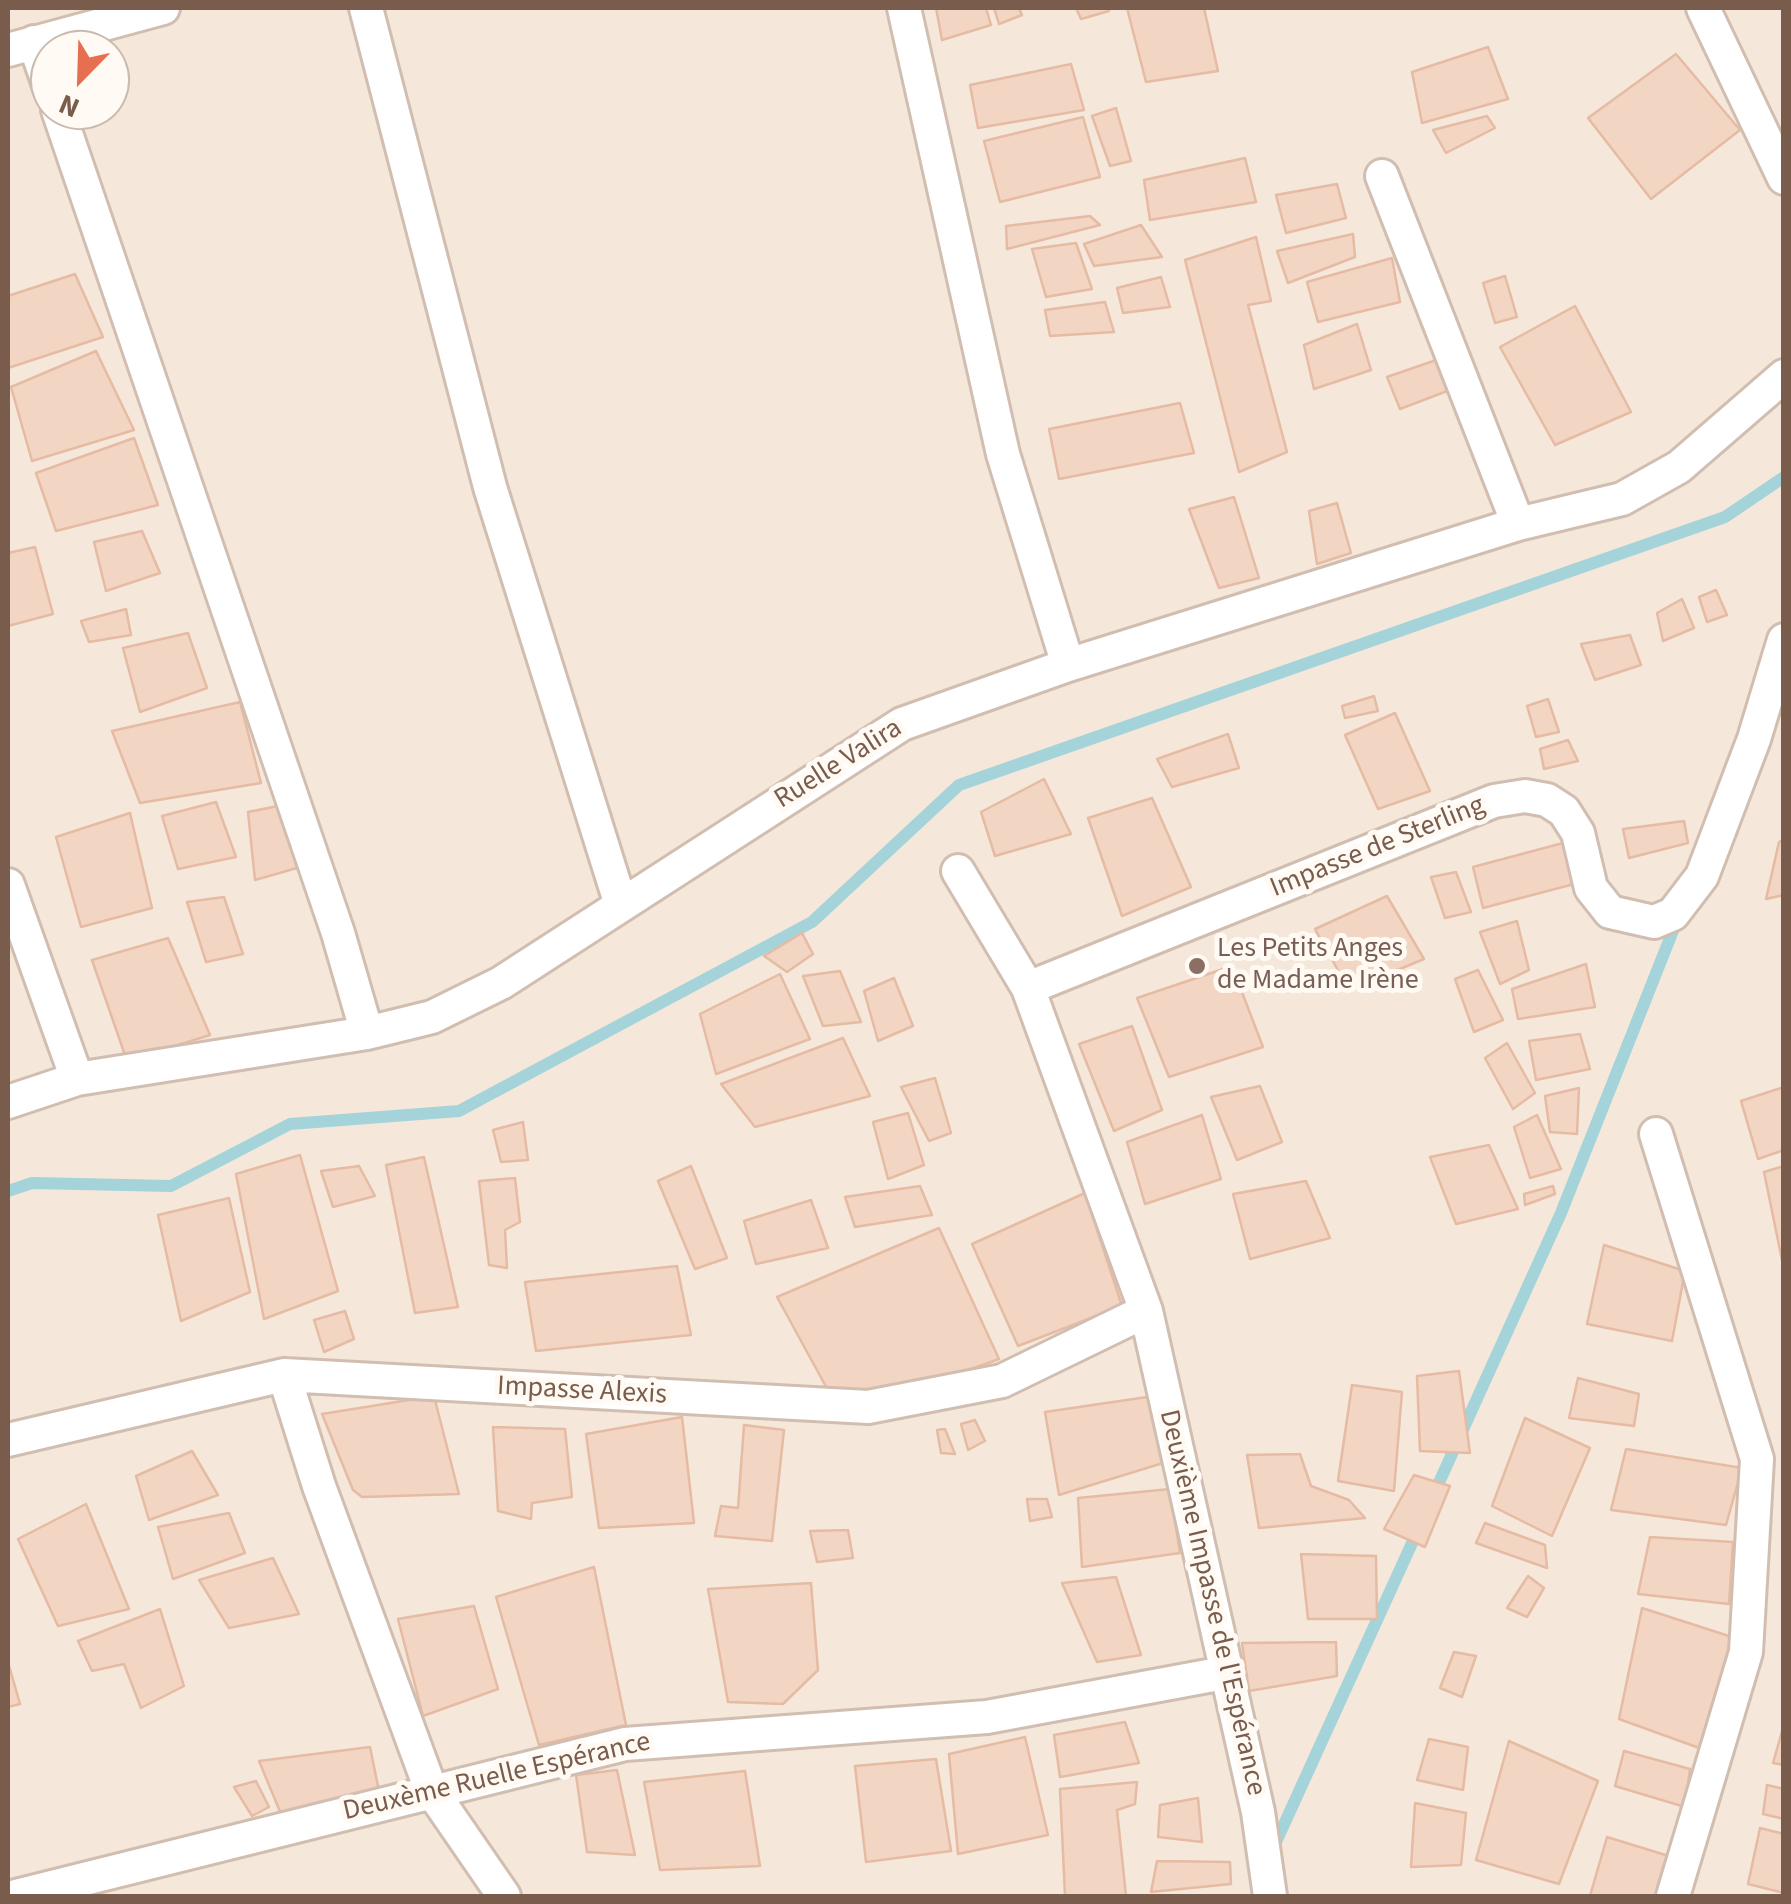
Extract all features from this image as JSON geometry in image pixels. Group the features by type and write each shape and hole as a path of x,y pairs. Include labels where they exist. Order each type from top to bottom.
{"street":[{"path":"21,46 162,8"},
{"path":"366,8 490,487 621,905"},
{"path":"904,8 1004,454 1068,665"},
{"path":"1703,8 1784,178"},
{"path":"65,130 338,933 367,1032"},
{"path":"1382,176 1518,524"},
{"name":"Ruelle Valira","path":"8,1102 77,1080 367,1032 432,1017 502,982 902,724 1068,665 1518,524 1622,498 1679,466 1784,376"},
{"name":"Impasse de Sterling","path":"1028,988 1494,801 1525,796 1547,800 1564,812 1578,834 1591,888 1610,912 1654,922 1673,914 1702,876 1754,739 1784,640"},
{"name":"Deuxième Impasse de l'Espérance","path":"958,871 1028,988 1146,1311 1258,1812 1270,1896"},
{"path":"8,886 77,1080"},
{"path":"1656,1134 1757,1459 1746,1652 1672,1896"},
{"name":"Impasse Alexis","path":"8,1440 284,1375 868,1407 1002,1381 1146,1311"},
{"path":"284,1375 319,1486 431,1790 504,1896"},
{"name":"Deuxème Ruelle Espérance","path":"16,1896 625,1744 987,1717 1224,1673"}],"shaded area":[{"path":"8,8 1783,8 1783,1896 8,1896"}],"building":[{"path":"936,8 986,8 991,25 942,40"},
{"path":"994,8 1019,8 1022,15 999,24"},
{"path":"1076,8 1108,8 1109,11 1081,19"},
{"path":"1127,8 1204,8 1218,71 1146,82"},
{"path":"1488,47 1508,99 1422,123 1412,72"},
{"path":"1676,54 1740,130 1651,199 1588,118"},
{"path":"1071,64 1084,110 978,128 970,85"},
{"path":"1116,108 1131,161 1110,166 1092,116"},
{"path":"1487,116 1495,128 1446,153 1433,130"},
{"path":"1083,117 1100,177 1000,202 984,141"},
{"path":"1245,158 1256,202 1150,220 1144,180"},
{"path":"1337,184 1346,218 1286,233 1276,195"},
{"path":"1090,216 1100,225 1007,249 1006,226"},
{"path":"1141,225 1162,257 1094,266 1084,244"},
{"path":"1353,234 1355,257 1288,283 1277,251"},
{"path":"1256,237 1271,301 1248,305 1287,452 1239,472 1185,260"},
{"path":"1076,243 1092,289 1046,297 1032,249"},
{"path":"1392,258 1400,302 1318,322 1307,282"},
{"path":"75,274 103,337 8,368 8,296"},
{"path":"1505,276 1517,317 1495,323 1483,283"},
{"path":"1161,277 1170,307 1123,313 1117,288"},
{"path":"1105,302 1114,332 1050,336 1045,310"},
{"path":"1575,306 1631,412 1555,445 1500,347"},
{"path":"1357,324 1371,370 1314,389 1304,345"},
{"path":"96,351 134,430 32,461 11,387"},
{"path":"1442,358 1455,388 1400,409 1387,377"},
{"path":"1180,403 1194,453 1059,479 1049,429"},
{"path":"134,438 158,505 56,531 36,473"},
{"path":"1234,497 1259,578 1219,588 1189,509"},
{"path":"1337,503 1351,553 1317,564 1309,511"},
{"path":"142,531 160,573 106,591 94,542"},
{"path":"35,547 53,614 8,626 8,553"},
{"path":"1716,590 1727,615 1707,622 1699,597"},
{"path":"1682,599 1694,628 1663,641 1657,613"},
{"path":"126,609 131,635 89,642 81,621"},
{"path":"188,633 207,688 140,712 123,648"},
{"path":"1630,635 1641,665 1595,680 1581,644"},
{"path":"1374,696 1378,711 1345,718 1342,706"},
{"path":"1548,699 1559,732 1536,737 1527,706"},
{"path":"240,702 261,783 140,803 112,731"},
{"path":"1395,713 1430,791 1378,809 1345,735"},
{"path":"1228,734 1239,768 1172,787 1157,759"},
{"path":"1568,740 1578,761 1544,769 1540,749"},
{"path":"1044,779 1071,834 995,856 981,812"},
{"path":"1152,798 1191,887 1122,916 1088,818"},
{"path":"216,802 236,857 178,869 162,816"},
{"path":"283,805 297,868 255,880 248,812"},
{"path":"130,813 152,908 81,927 56,837"},
{"path":"1684,821 1688,843 1629,858 1623,829"},
{"path":"1578,839 1593,879 1483,908 1473,867"},
{"path":"1784,840 1784,895 1766,899 1779,842"},
{"path":"1456,872 1471,912 1445,918 1431,877"},
{"path":"1387,896 1424,959 1349,990 1315,929"},
{"path":"224,897 243,954 206,962 187,902"},
{"path":"1517,921 1529,970 1500,984 1480,932"},
{"path":"802,933 813,954 787,972 764,956"},
{"path":"168,938 210,1035 127,1061 92,960"},
{"path":"1586,964 1595,1007 1518,1019 1512,989"},
{"path":"1232,966 1263,1047 1169,1077 1137,998"},
{"path":"1478,970 1503,1020 1474,1032 1455,979"},
{"path":"840,971 861,1022 823,1026 803,976"},
{"path":"780,974 810,1039 716,1074 700,1014"},
{"path":"894,978 913,1026 878,1041 864,991"},
{"path":"1132,1026 1162,1110 1114,1131 1079,1044"},
{"path":"1580,1034 1590,1069 1536,1080 1529,1041"},
{"path":"843,1038 870,1096 755,1127 721,1084"},
{"path":"1507,1043 1535,1093 1513,1109 1485,1058"},
{"path":"935,1078 951,1133 929,1141 901,1087"},
{"path":"1260,1086 1282,1142 1237,1160 1211,1097"},
{"path":"1784,1087 1784,1150 1758,1159 1741,1101"},
{"path":"1579,1088 1577,1134 1550,1132 1545,1096"},
{"path":"908,1113 924,1165 888,1179 873,1122"},
{"path":"1202,1115 1221,1179 1145,1204 1127,1142"},
{"path":"1537,1115 1561,1169 1530,1178 1514,1127"},
{"path":"523,1122 528,1160 501,1162 493,1130"},
{"path":"1489,1145 1518,1209 1456,1224 1430,1157"},
{"path":"300,1155 338,1291 264,1319 236,1174"},
{"path":"424,1157 458,1307 415,1313 386,1165"},
{"path":"359,1166 375,1196 333,1207 321,1171"},
{"path":"691,1166 727,1258 695,1269 658,1181"},
{"path":"1784,1166 1784,1270 1764,1172"},
{"path":"515,1178 520,1222 505,1230 507,1268 489,1265 479,1181"},
{"path":"1306,1181 1330,1238 1250,1259 1233,1194"},
{"path":"920,1186 932,1215 855,1227 845,1197"},
{"path":"1553,1186 1555,1194 1525,1205 1524,1194"},
{"path":"1085,1193 1122,1306 1018,1346 972,1244"},
{"path":"229,1198 250,1292 181,1321 158,1215"},
{"path":"811,1200 828,1248 756,1264 744,1221"},
{"path":"939,1228 999,1359 842,1416 777,1297"},
{"path":"1604,1245 1685,1271 1672,1341 1587,1324"},
{"path":"677,1266 691,1335 536,1351 525,1282"},
{"path":"345,1311 354,1339 324,1352 314,1320"},
{"path":"1459,1371 1470,1453 1420,1451 1417,1376"},
{"path":"1578,1378 1639,1394 1634,1426 1569,1418"},
{"path":"1352,1385 1402,1392 1394,1491 1338,1481"},
{"path":"434,1396 459,1494 362,1497 353,1490 322,1414"},
{"path":"1154,1396 1163,1463 1059,1495 1045,1412"},
{"path":"682,1417 694,1523 599,1528 586,1434"},
{"path":"1525,1418 1590,1448 1552,1536 1492,1506"},
{"path":"975,1420 985,1441 968,1450 961,1424"},
{"path":"744,1425 784,1430 772,1541 715,1536 721,1506 738,1508"},
{"path":"493,1427 565,1429 572,1497 532,1503 531,1519 498,1511"},
{"path":"945,1429 955,1454 941,1453 937,1430"},
{"path":"1626,1449 1742,1468 1726,1525 1611,1510"},
{"path":"192,1451 218,1495 149,1520 136,1476"},
{"path":"1300,1454 1311,1486 1349,1500 1365,1518 1259,1528 1247,1455"},
{"path":"1414,1475 1450,1486 1425,1547 1384,1529"},
{"path":"1170,1489 1180,1553 1082,1567 1078,1498"},
{"path":"1027,1499 1047,1499 1052,1517 1030,1521"},
{"path":"86,1504 129,1609 58,1626 18,1539"},
{"path":"229,1513 245,1553 173,1579 158,1527"},
{"path":"1485,1523 1545,1545 1547,1568 1476,1543"},
{"path":"848,1530 853,1558 817,1562 810,1531"},
{"path":"1650,1537 1733,1542 1729,1604 1638,1594"},
{"path":"1301,1554 1376,1556 1377,1619 1308,1619"},
{"path":"273,1558 299,1614 229,1628 199,1580"},
{"path":"594,1567 626,1725 539,1745 496,1597"},
{"path":"1528,1576 1544,1588 1527,1617 1507,1608"},
{"path":"1116,1577 1141,1655 1097,1662 1062,1583"},
{"path":"811,1583 818,1670 783,1704 728,1702 708,1589"},
{"path":"474,1606 498,1689 423,1716 398,1619"},
{"path":"1642,1608 1732,1637 1702,1749 1619,1719"},
{"path":"160,1609 184,1686 141,1708 124,1664 92,1671 78,1641"},
{"path":"1336,1642 1337,1676 1249,1691 1242,1643"},
{"path":"1454,1652 1476,1656 1462,1697 1440,1688"},
{"path":"8,1662 20,1704 8,1707"},
{"path":"1125,1722 1139,1763 1060,1777 1054,1735"},
{"path":"1784,1724 1784,1765 1773,1763"},
{"path":"1025,1737 1048,1835 958,1854 949,1754"},
{"path":"1429,1739 1468,1747 1463,1790 1417,1780"},
{"path":"1509,1741 1598,1781 1559,1884 1476,1860"},
{"path":"370,1747 380,1796 281,1814 259,1761"},
{"path":"1624,1751 1690,1769 1685,1807 1615,1786"},
{"path":"936,1759 951,1851 866,1862 855,1766"},
{"path":"617,1770 635,1855 587,1852 576,1775"},
{"path":"745,1771 760,1866 660,1870 644,1782"},
{"path":"256,1781 269,1807 252,1816 234,1787"},
{"path":"1137,1782 1135,1804 1117,1810 1126,1896 1065,1896 1060,1789"},
{"path":"1767,1785 1784,1789 1784,1819 1763,1814"},
{"path":"1198,1798 1202,1842 1158,1837 1160,1805"},
{"path":"1415,1803 1466,1813 1461,1865 1411,1867"},
{"path":"1760,1828 1784,1834 1784,1893 1748,1884"},
{"path":"1607,1837 1672,1857 1660,1896 1590,1896"},
{"path":"1157,1861 1230,1862 1231,1884 1151,1892"}],"waterway":[{"path":"8,1191 32,1183 171,1186 290,1124 459,1111 812,922 959,785 1725,517 1784,477"},
{"path":"1432,1498 1561,1213 1678,918"},
{"path":"1271,1853 1418,1530"}],"place":[{"name":"Les Petits Anges de Madame Irène","path":"1197,966"}]}
